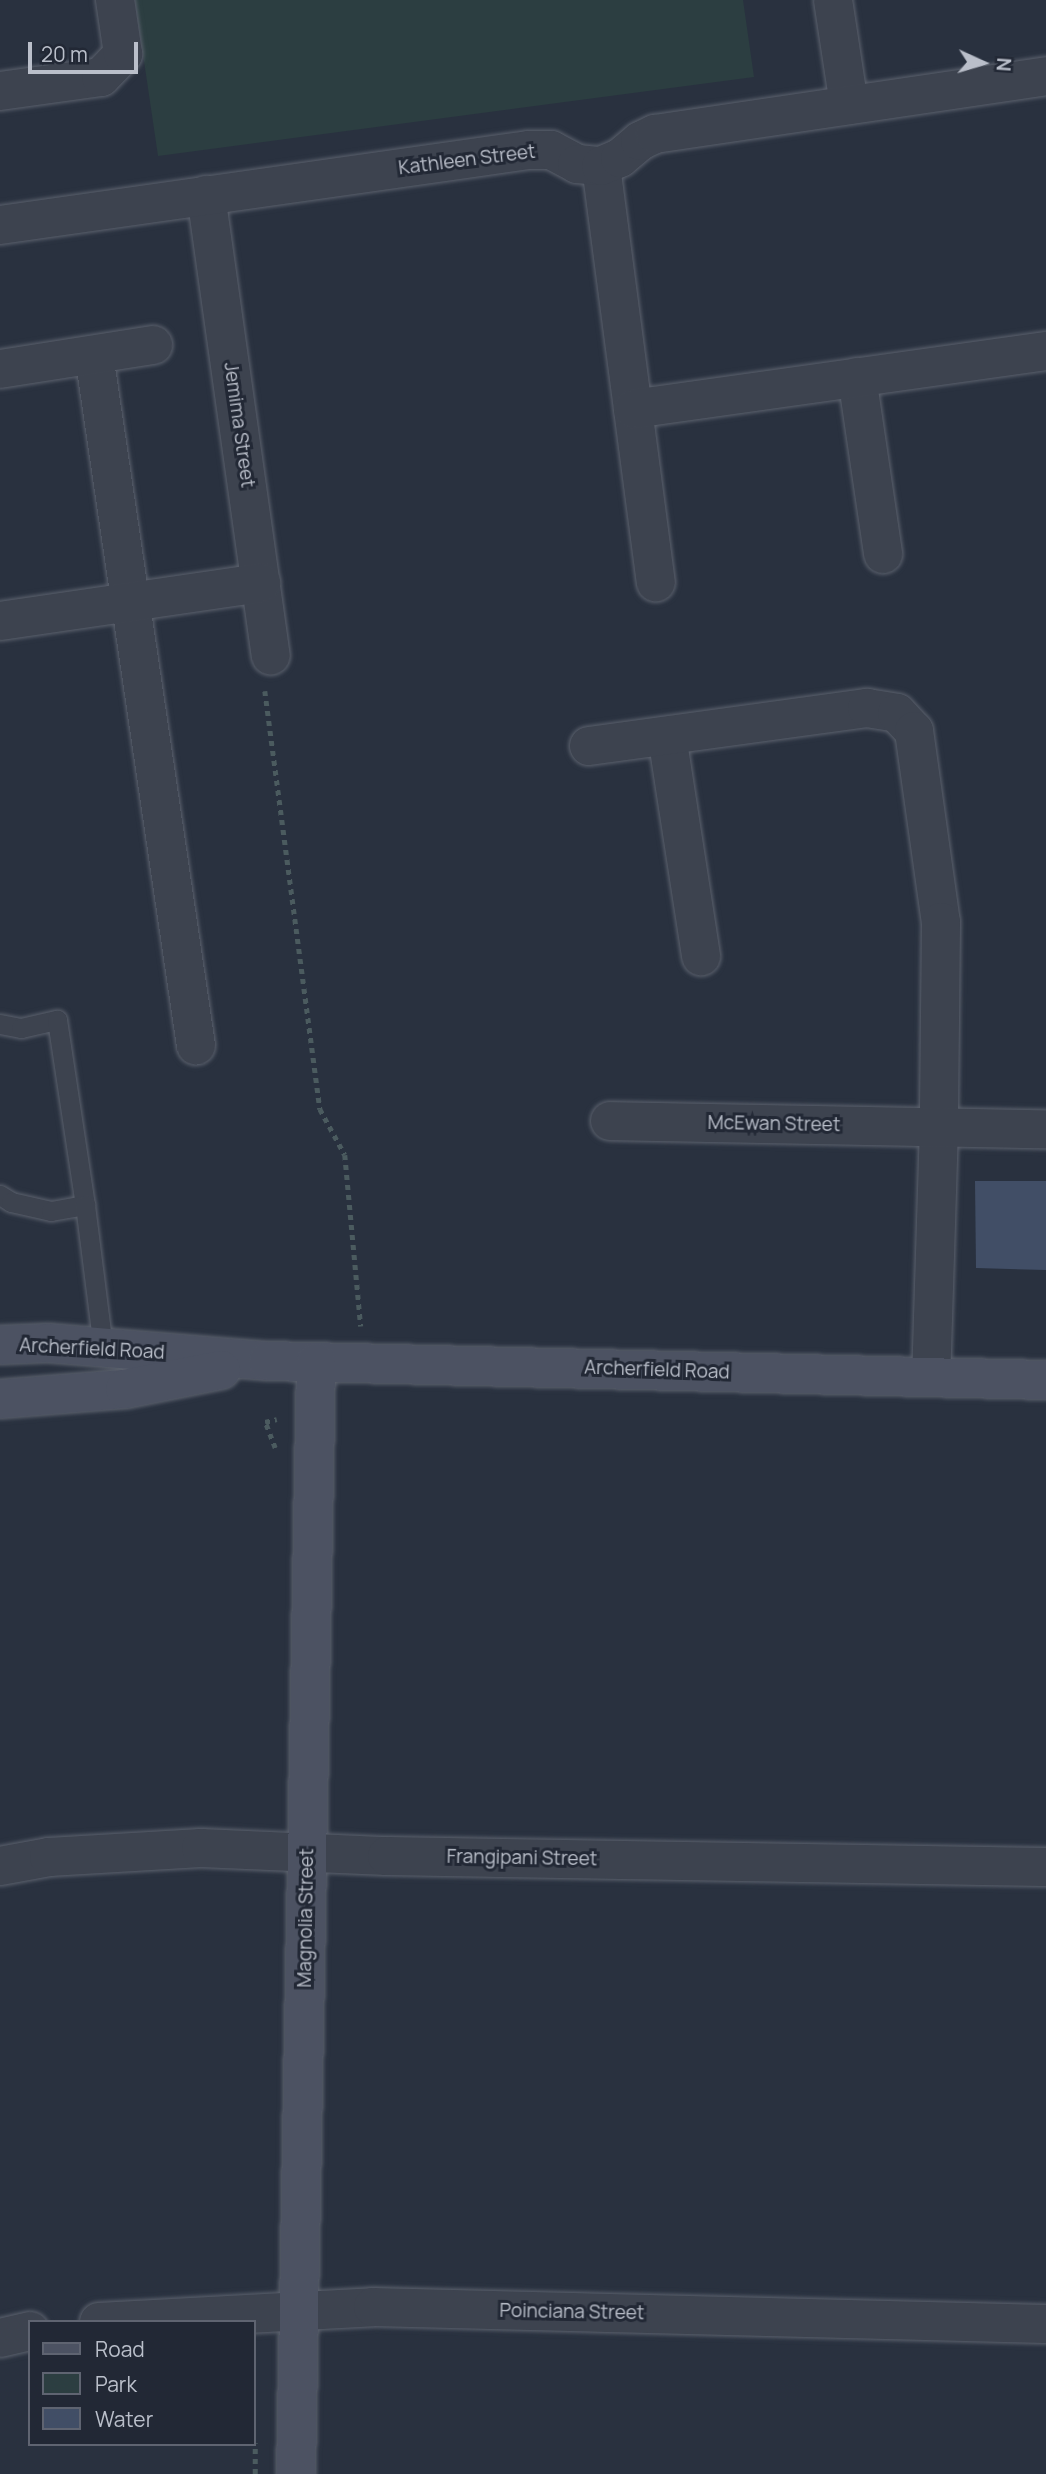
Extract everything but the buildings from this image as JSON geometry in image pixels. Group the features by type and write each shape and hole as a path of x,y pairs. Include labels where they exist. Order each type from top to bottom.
{"main road":[{"name":"Archerfield Road","path":"0,1345 48,1343 268,1361 1046,1380"},
{"name":"Archerfield Road","path":"0,1399 125,1390 268,1361"},
{"name":"Magnolia Street","path":"296,2474 316,1362"}],"street":[{"path":"0,91 102,77 123,54 115,0"},
{"path":"833,0 849,105"},
{"path":"656,582 601,166 620,158 640,141 655,134 1046,76"},
{"name":"Kathleen Street","path":"0,225 529,150 551,150 577,164 601,166"},
{"name":"Jemima Street","path":"206,195 271,655"},
{"path":"0,369 153,345"},
{"path":"633,409 1046,351"},
{"path":"94,355 196,1046"},
{"path":"857,377 883,554"},
{"path":"0,621 261,583"},
{"path":"589,747 867,708 897,713 914,731 941,922 939,1127 931,1377"},
{"path":"667,736 701,956"},
{"name":"McEwan Street","path":"610,1121 1046,1129"},
{"name":"Frangipani Street","path":"0,1866 49,1857 201,1848 307,1853 1046,1867"},
{"name":"Poinciana Street","path":"132,2320 373,2307 1046,2324"},
{"path":"0,2338 28,2332"}],"lane":[{"path":"0,1024 21,1028 57,1020 103,1348"},
{"path":"0,1195 11,1202 51,1211 85,1205"}],"path":[{"path":"271,655 264,684 320,1109 345,1155 364,1362"}],"green space":[{"path":"135,0 743,0 754,77 158,156"}],"water":[{"path":"975,1181 1046,1181 1046,1270 976,1268"}]}
